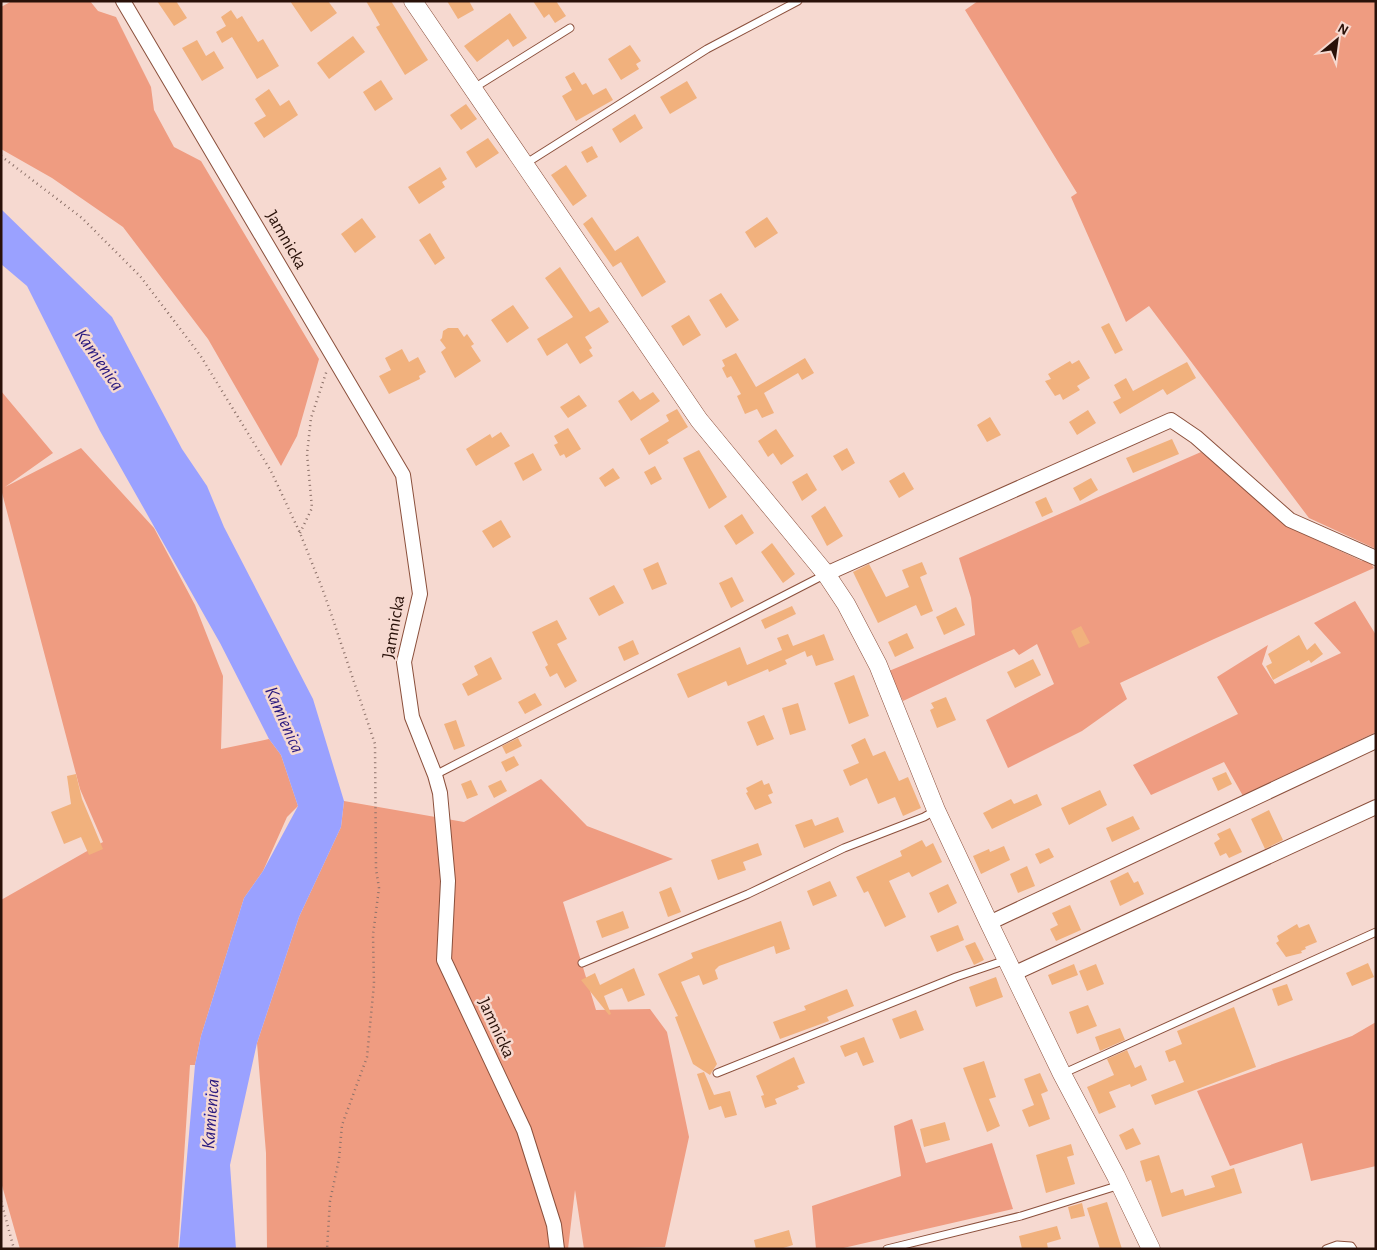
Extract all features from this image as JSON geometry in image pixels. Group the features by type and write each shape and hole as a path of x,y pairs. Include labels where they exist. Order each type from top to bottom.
{"street":[{"name":"Jamnicka","path":"123,1 403,475 420,594 404,662 412,717 435,775 440,793 448,881 444,960 524,1130 554,1225 557,1249"},
{"path":"413,1 523,165 699,420 826,574 846,604 878,665 936,810 988,923 1062,1074 1121,1185 1151,1249"},
{"path":"826,574 1172,420 1196,437 1290,520 1376,558"},
{"path":"988,923 1376,741"},
{"path":"1009,967 1376,807"}],"lane":[{"path":"523,165 707,49 798,1"},
{"path":"472,90 570,28"},
{"path":"435,775 826,574"},
{"path":"582,963 748,894 844,848 924,817 936,810"},
{"path":"1062,1074 1376,932"},
{"path":"717,1073 956,977 1009,967"},
{"path":"887,1249 1021,1216 1121,1185"},
{"path":"1326,1249 1337,1245 1351,1246 1353,1249"}],"path":[{"path":"1,156 82,218 146,283 205,364 271,471 300,533 324,592 375,744 376,869 379,888 373,935 374,984 367,1057 342,1125 339,1159 330,1202 327,1249"},
{"path":"300,533 312,508 306,454 311,418 332,355"},
{"path":"1,1201 14,1249"}],"shaded area":[{"path":"12,1 90,1 98,11 116,17 151,87 154,110 174,147 201,161 319,359 297,436 281,466 208,339 123,227 52,178 1,149 1,7"},
{"path":"978,1 1376,1 1376,549 1309,518 1149,306 1126,322 1071,197 1077,193 965,10"},
{"path":"1,391 53,453 5,487 81,448 154,528 195,605 223,676 221,749 269,739 281,755 298,806 287,817 263,871 244,898 201,1036 195,1065 190,1065 178,1249 20,1249 1,1182 1,900 103,842 80,789 1,489"},
{"path":"1201,452 1299,532 1362,561 1368,559 1374,568 1120,683 1127,699 1082,731 1008,768 986,720 1054,684 1037,644 1019,655 1014,649 903,701 889,671 975,635 971,598 959,558"},
{"path":"1355,601 1376,635 1376,732 1243,796 1224,762 1151,795 1133,765 1238,714 1217,677 1268,645 1262,664 1275,684 1341,653 1314,623"},
{"path":"541,779 587,826 673,859 563,902 596,1010 650,1009 667,1032 689,1137 665,1247 584,1249 575,1190 568,1249 267,1249 266,1153 257,1043 299,917 341,827 344,801 464,822"},
{"path":"1376,1022 1376,1166 1311,1181 1302,1143 1230,1166 1197,1091 1352,1036"},
{"path":"912,1119 926,1163 992,1143 1013,1209 839,1249 816,1249 812,1206 901,1176 894,1126"}],"water":[{"name":"Kamienica","path":"1,209 112,317 182,449 207,486 224,527 313,699 344,801 341,827 299,917 257,1043 230,1165 236,1249 179,1249 195,1065 201,1036 244,898 263,871 298,806 281,755 269,739 220,643 100,431 27,286 1,264"}],"building":[{"path":"157,1 176,1 187,18 174,26"},
{"path":"290,1 328,1 337,13 311,32"},
{"path":"366,1 391,1 428,60 405,75 376,27 380,25"},
{"path":"447,1 469,1 474,10 458,19"},
{"path":"533,1 556,1 566,16 555,23 549,14 544,18"},
{"path":"231,10 237,19 242,16 258,42 263,39 279,66 257,79 232,37 222,43 216,32 226,26 221,17"},
{"path":"510,13 527,38 513,47 508,39 477,62 464,46"},
{"path":"353,36 365,52 329,79 317,63"},
{"path":"197,40 206,56 214,51 224,68 202,81 182,48"},
{"path":"630,45 641,61 636,64 639,69 621,80 608,59"},
{"path":"574,72 582,85 586,83 593,95 606,88 613,100 576,121 562,96 572,90 565,77"},
{"path":"381,80 393,99 375,111 363,92"},
{"path":"687,81 697,98 670,114 660,97"},
{"path":"269,89 280,106 289,100 298,115 264,138 254,123 266,116 255,99"},
{"path":"466,104 477,119 461,130 450,115"},
{"path":"635,114 643,128 620,143 612,129"},
{"path":"488,138 499,153 476,168 466,152"},
{"path":"592,146 598,157 587,163 581,152"},
{"path":"566,165 587,196 573,206 551,175"},
{"path":"440,167 447,179 442,182 445,187 419,204 408,187"},
{"path":"592,217 615,251 638,236 666,282 642,297 621,262 613,267 583,224"},
{"path":"767,217 778,233 755,248 745,232"},
{"path":"362,218 376,237 355,253 341,234"},
{"path":"430,233 445,258 435,265 419,240"},
{"path":"560,267 590,312 599,307 609,322 585,337 592,348 589,350 593,356 580,364 567,343 547,356 537,339 573,317 545,278"},
{"path":"721,293 739,320 726,328 709,300"},
{"path":"513,305 529,328 507,343 491,320"},
{"path":"689,315 701,335 683,346 671,326"},
{"path":"1109,323 1123,350 1115,354 1101,327"},
{"path":"448,328 458,328 464,337 467,334 474,344 471,346 481,361 455,378 441,352 446,348 440,340 443,331"},
{"path":"402,349 409,362 418,357 426,372 419,376 420,379 389,394 379,376 391,370 385,358"},
{"path":"736,353 756,387 805,358 814,373 802,380 798,373 764,393 774,413 762,418 757,409 745,414 737,396 741,394 731,376 727,378 722,368 725,366 722,360"},
{"path":"1079,360 1090,378 1077,386 1080,390 1063,400 1060,394 1055,396 1045,381 1051,379 1048,374 1070,361 1072,364"},
{"path":"1187,362 1196,378 1167,395 1163,389 1120,414 1113,402 1121,398 1114,385 1126,378 1133,391"},
{"path":"633,391 640,400 653,392 660,401 631,421 618,401"},
{"path":"579,395 587,406 568,418 560,407"},
{"path":"677,409 688,427 667,440 669,443 649,455 640,439 669,421 666,415"},
{"path":"1088,410 1096,423 1077,435 1069,422"},
{"path":"990,417 1001,435 987,442 977,425"},
{"path":"568,428 581,449 566,458 564,454 560,456 554,445 558,443 554,436"},
{"path":"776,429 794,456 781,465 773,453 768,457 758,441"},
{"path":"501,432 510,446 476,466 466,449 490,434 492,438"},
{"path":"1172,439 1179,454 1133,473 1126,458"},
{"path":"847,448 855,463 842,471 833,456"},
{"path":"699,450 727,497 709,509 683,458"},
{"path":"533,453 542,470 523,481 514,463"},
{"path":"655,466 662,479 651,485 644,472"},
{"path":"613,468 620,478 605,487 599,478"},
{"path":"904,472 914,489 899,498 889,481"},
{"path":"807,473 817,490 802,501 792,482"},
{"path":"1091,478 1098,490 1080,501 1073,488"},
{"path":"1046,497 1053,512 1042,517 1035,502"},
{"path":"825,506 843,536 827,546 811,516"},
{"path":"742,514 754,533 736,545 724,526"},
{"path":"501,520 511,537 493,548 482,531"},
{"path":"772,543 795,574 783,583 761,552"},
{"path":"658,562 667,584 652,590 643,569"},
{"path":"922,562 927,574 920,577 933,611 921,616 916,605 878,623 853,572 869,564 886,597 909,587 902,570"},
{"path":"732,577 744,601 731,608 719,583"},
{"path":"614,585 624,603 599,616 589,598"},
{"path":"792,606 796,614 765,629 761,620"},
{"path":"956,607 965,625 944,635 936,617"},
{"path":"557,620 567,639 557,644 577,681 565,688 557,673 550,677 545,667 548,665 532,632"},
{"path":"1081,626 1090,643 1079,648 1071,631"},
{"path":"907,633 914,648 895,657 888,642"},
{"path":"788,634 793,646 824,634 834,660 816,666 812,655 807,657 805,651 785,660 787,664 769,672 768,669 728,686 726,681 688,698 677,674 740,647 747,665 782,650 777,638"},
{"path":"1299,635 1307,650 1315,643 1323,654 1311,663 1309,660 1273,680 1266,666 1272,663 1268,654"},
{"path":"633,640 639,654 624,661 618,647"},
{"path":"491,657 502,679 468,696 462,684 478,675 474,666"},
{"path":"1033,659 1041,675 1015,688 1007,672"},
{"path":"854,675 869,716 849,724 834,683"},
{"path":"535,693 542,705 525,714 518,702"},
{"path":"946,697 956,720 937,728 930,710 934,708 931,703"},
{"path":"798,703 806,730 790,735 782,708"},
{"path":"764,715 774,739 757,746 747,722"},
{"path":"456,720 465,746 454,750 444,724"},
{"path":"518,738 522,746 506,754 502,746"},
{"path":"865,738 873,756 885,751 899,781 908,777 921,808 903,816 895,797 878,804 867,778 850,786 843,770 859,763 851,745"},
{"path":"514,756 519,765 506,772 501,762"},
{"path":"1226,772 1232,784 1218,791 1212,778"},
{"path":"76,774 82,799 103,849 89,855 81,837 64,844 51,812 71,804 67,776"},
{"path":"471,780 478,795 467,799 461,784"},
{"path":"501,780 507,791 494,798 488,786"},
{"path":"762,780 764,785 769,783 773,793 768,795 772,803 755,810 746,793 748,792 746,788"},
{"path":"1100,790 1107,805 1069,825 1061,808"},
{"path":"1037,794 1042,805 992,829 983,813 1011,799 1014,804"},
{"path":"1269,810 1283,840 1265,849 1251,819"},
{"path":"1133,816 1140,829 1112,842 1106,828"},
{"path":"838,817 844,832 804,848 795,825 812,819 815,826"},
{"path":"1230,828 1242,852 1229,858 1226,853 1220,856 1214,843 1220,839 1217,834"},
{"path":"922,840 926,847 933,843 942,862 912,877 909,872 889,881 906,917 885,927 868,891 864,893 856,877 902,856 900,851"},
{"path":"758,843 762,855 743,862 746,870 718,880 711,860"},
{"path":"1004,846 1010,860 981,874 973,856 989,849 990,852"},
{"path":"1049,848 1054,857 1040,864 1035,854"},
{"path":"1027,866 1035,886 1018,893 1010,874"},
{"path":"1128,872 1134,883 1138,881 1144,894 1120,906 1110,881"},
{"path":"830,881 837,896 813,906 807,891"},
{"path":"948,884 957,903 938,913 929,893"},
{"path":"671,887 681,912 668,917 659,892"},
{"path":"1070,905 1081,930 1056,941 1050,929 1058,925 1052,913"},
{"path":"623,911 629,928 602,938 596,921"},
{"path":"781,921 790,949 776,954 774,946 719,966 715,970 718,979 703,985 699,975 681,982 717,1064 710,1075 693,1064 675,1017 678,1016 658,974 693,958 691,953"},
{"path":"1297,924 1299,928 1309,924 1317,942 1305,947 1306,949 1301,951 1302,953 1286,957 1276,943 1279,941 1277,936"},
{"path":"958,925 964,940 937,952 930,936"},
{"path":"975,942 984,960 974,965 965,946"},
{"path":"1368,963 1374,977 1352,986 1346,973"},
{"path":"1074,964 1078,975 1052,985 1048,975"},
{"path":"1096,964 1104,984 1087,991 1079,971"},
{"path":"634,968 645,995 628,1002 622,988 604,996 611,1014 609,1015 581,980 595,973 600,985"},
{"path":"996,977 1003,997 976,1007 969,987"},
{"path":"1287,984 1293,1000 1278,1006 1272,989"},
{"path":"847,989 854,1006 827,1017 829,1021 780,1039 773,1022 806,1010 804,1006"},
{"path":"1088,1005 1097,1026 1077,1034 1069,1012"},
{"path":"1234,1007 1256,1067 1155,1105 1151,1095 1184,1082 1175,1060 1169,1062 1165,1051 1182,1044 1177,1031"},
{"path":"916,1010 924,1030 900,1039 892,1019"},
{"path":"1120,1028 1125,1040 1100,1051 1095,1037"},
{"path":"864,1037 874,1062 863,1066 857,1052 845,1057 840,1046"},
{"path":"1127,1050 1135,1068 1141,1065 1147,1080 1131,1087 1130,1084 1109,1092 1116,1107 1099,1114 1087,1087 1114,1075 1107,1059"},
{"path":"794,1057 805,1083 797,1086 799,1089 775,1099 777,1104 765,1108 761,1096 764,1095 756,1076"},
{"path":"984,1061 996,1097 989,1099 1000,1126 987,1132 963,1068"},
{"path":"704,1072 714,1095 730,1091 737,1115 725,1118 721,1106 709,1110 697,1074"},
{"path":"1040,1073 1048,1091 1041,1094 1050,1119 1029,1127 1022,1110 1034,1105 1024,1079"},
{"path":"945,1122 950,1140 924,1147 920,1129"},
{"path":"1133,1128 1141,1144 1126,1150 1119,1135"},
{"path":"1071,1144 1074,1155 1067,1157 1075,1184 1046,1193 1036,1155"},
{"path":"1159,1155 1171,1193 1183,1189 1185,1196 1215,1187 1211,1176 1234,1168 1242,1193 1162,1217 1151,1180 1146,1182 1140,1161"},
{"path":"1107,1202 1122,1249 1100,1249 1087,1208"},
{"path":"1082,1203 1085,1216 1071,1219 1068,1207"},
{"path":"1057,1226 1061,1239 1047,1243 1048,1249 1022,1249 1019,1236"},
{"path":"789,1230 793,1245 780,1249 756,1249 754,1240"}]}
